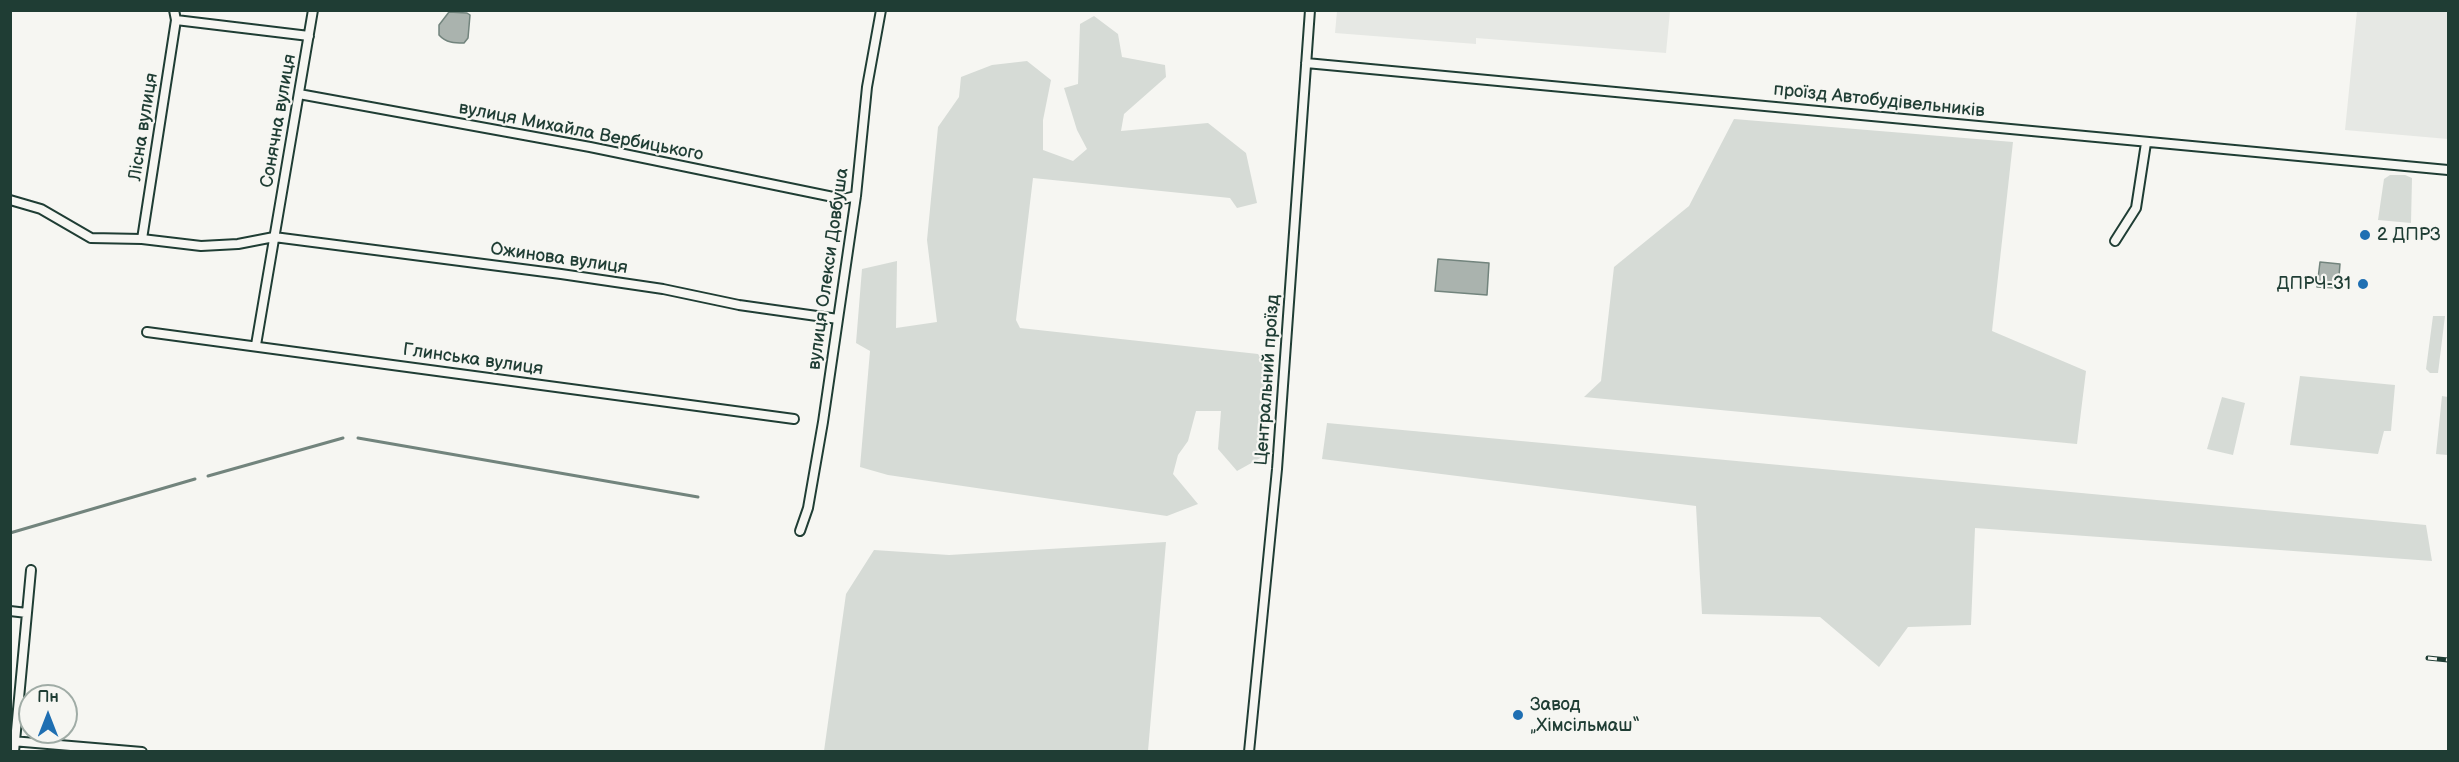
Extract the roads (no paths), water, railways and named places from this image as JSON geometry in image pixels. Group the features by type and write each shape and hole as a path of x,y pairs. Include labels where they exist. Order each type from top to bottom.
{"street":[{"name":"Лісна вулиця","path":"142,239 176,20 174,10"},
{"name":"Сонячна вулиця","path":"256,345 313,10"},
{"name":"вулиця Олекси Довбуша","path":"800,531 808,508 824,422 856,196 867,87 881,10"},
{"name":"Центральний проїзд","path":"1250,752 1277,469 1310,10"},
{"path":"176,20 309,36"},
{"name":"проїзд Автобудівельників","path":"1306,63 1516,84 1657,94 2146,143 2448,170"},
{"name":"вулиця Михайла Вербицького","path":"299,94 590,147 821,195 843,199 856,196"},
{"path":"2115,241 2136,207 2146,143"},
{"path":"10,200 41,209 91,238 142,239 201,246 238,244 274,237"},
{"name":"Ожинова вулиця","path":"274,237 561,274 663,289 739,305 838,319"},
{"name":"Глинська вулиця","path":"147,332 795,419"},
{"path":"14,752 13,741 31,570"},
{"path":"10,611 27,613"},
{"path":"13,741 141,752"}],"waterway":[{"path":"208,476 343,438"},
{"path":"358,438 698,497"},
{"path":"10,533 195,479"}],"railway":[{"path":"2428,658 2448,660"}],"place":[{"name":"2 ДПРЗ","path":"2365,235"},
{"name":"ДПРЧ-31","path":"2363,284"},
{"name":"Завод „Хімсільмаш“","path":"1518,715"}]}
